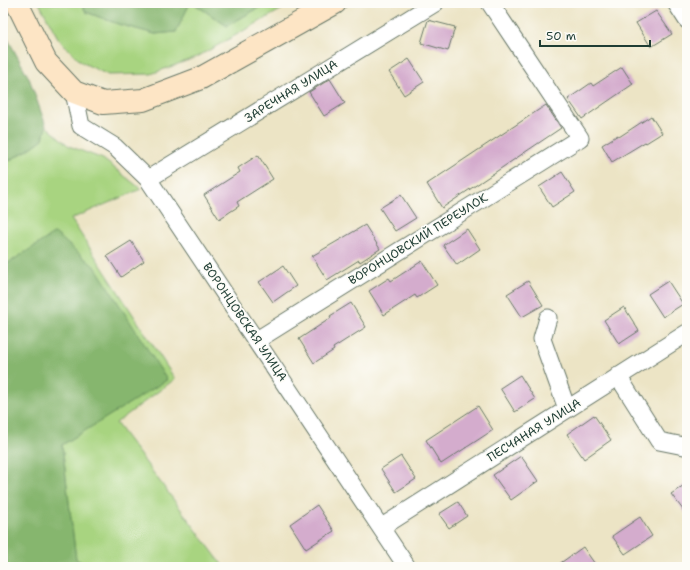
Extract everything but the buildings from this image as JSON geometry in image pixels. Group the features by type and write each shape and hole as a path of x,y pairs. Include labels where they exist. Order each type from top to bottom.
{"main road":[{"path":"17,3 46,62 74,92 103,103 143,100 201,78 335,3"}],"street":[{"name":"ЗАРЕЧНАЯ УЛИЦА","path":"148,179 434,3"},
{"name":"ВОРОНЦОВСКИЙ ПЕРЕУЛОК","path":"256,340 580,138 490,3"},
{"path":"676,3 687,20"},
{"name":"ВОРОНЦОВСКАЯ УЛИЦА","path":"74,92 81,126 115,147 148,179 382,527 407,567"},
{"path":"548,318 542,339 567,409"},
{"name":"ПЕСЧАНАЯ УЛИЦА","path":"382,527 687,333"},
{"path":"618,376 658,441 684,446"}],"green space":[{"path":"39,3 81,3 86,12 118,24 155,34 176,32 190,3 193,3 227,26 267,3 293,3 197,57 151,74 108,75 81,62 58,38"},
{"path":"81,3 190,3 176,32 155,34 118,24 86,12"},
{"path":"193,3 267,3 227,26"},
{"path":"3,30 29,78 46,126 43,139 28,150 3,164"},
{"path":"46,126 69,146 103,159 141,189 71,219 175,379 116,423 224,567 90,567 76,560 62,445 167,379 10,262 3,265 3,164 28,150 43,139"},
{"path":"55,233 96,268 167,380 62,445 76,559 90,567 3,567 3,265"}]}
